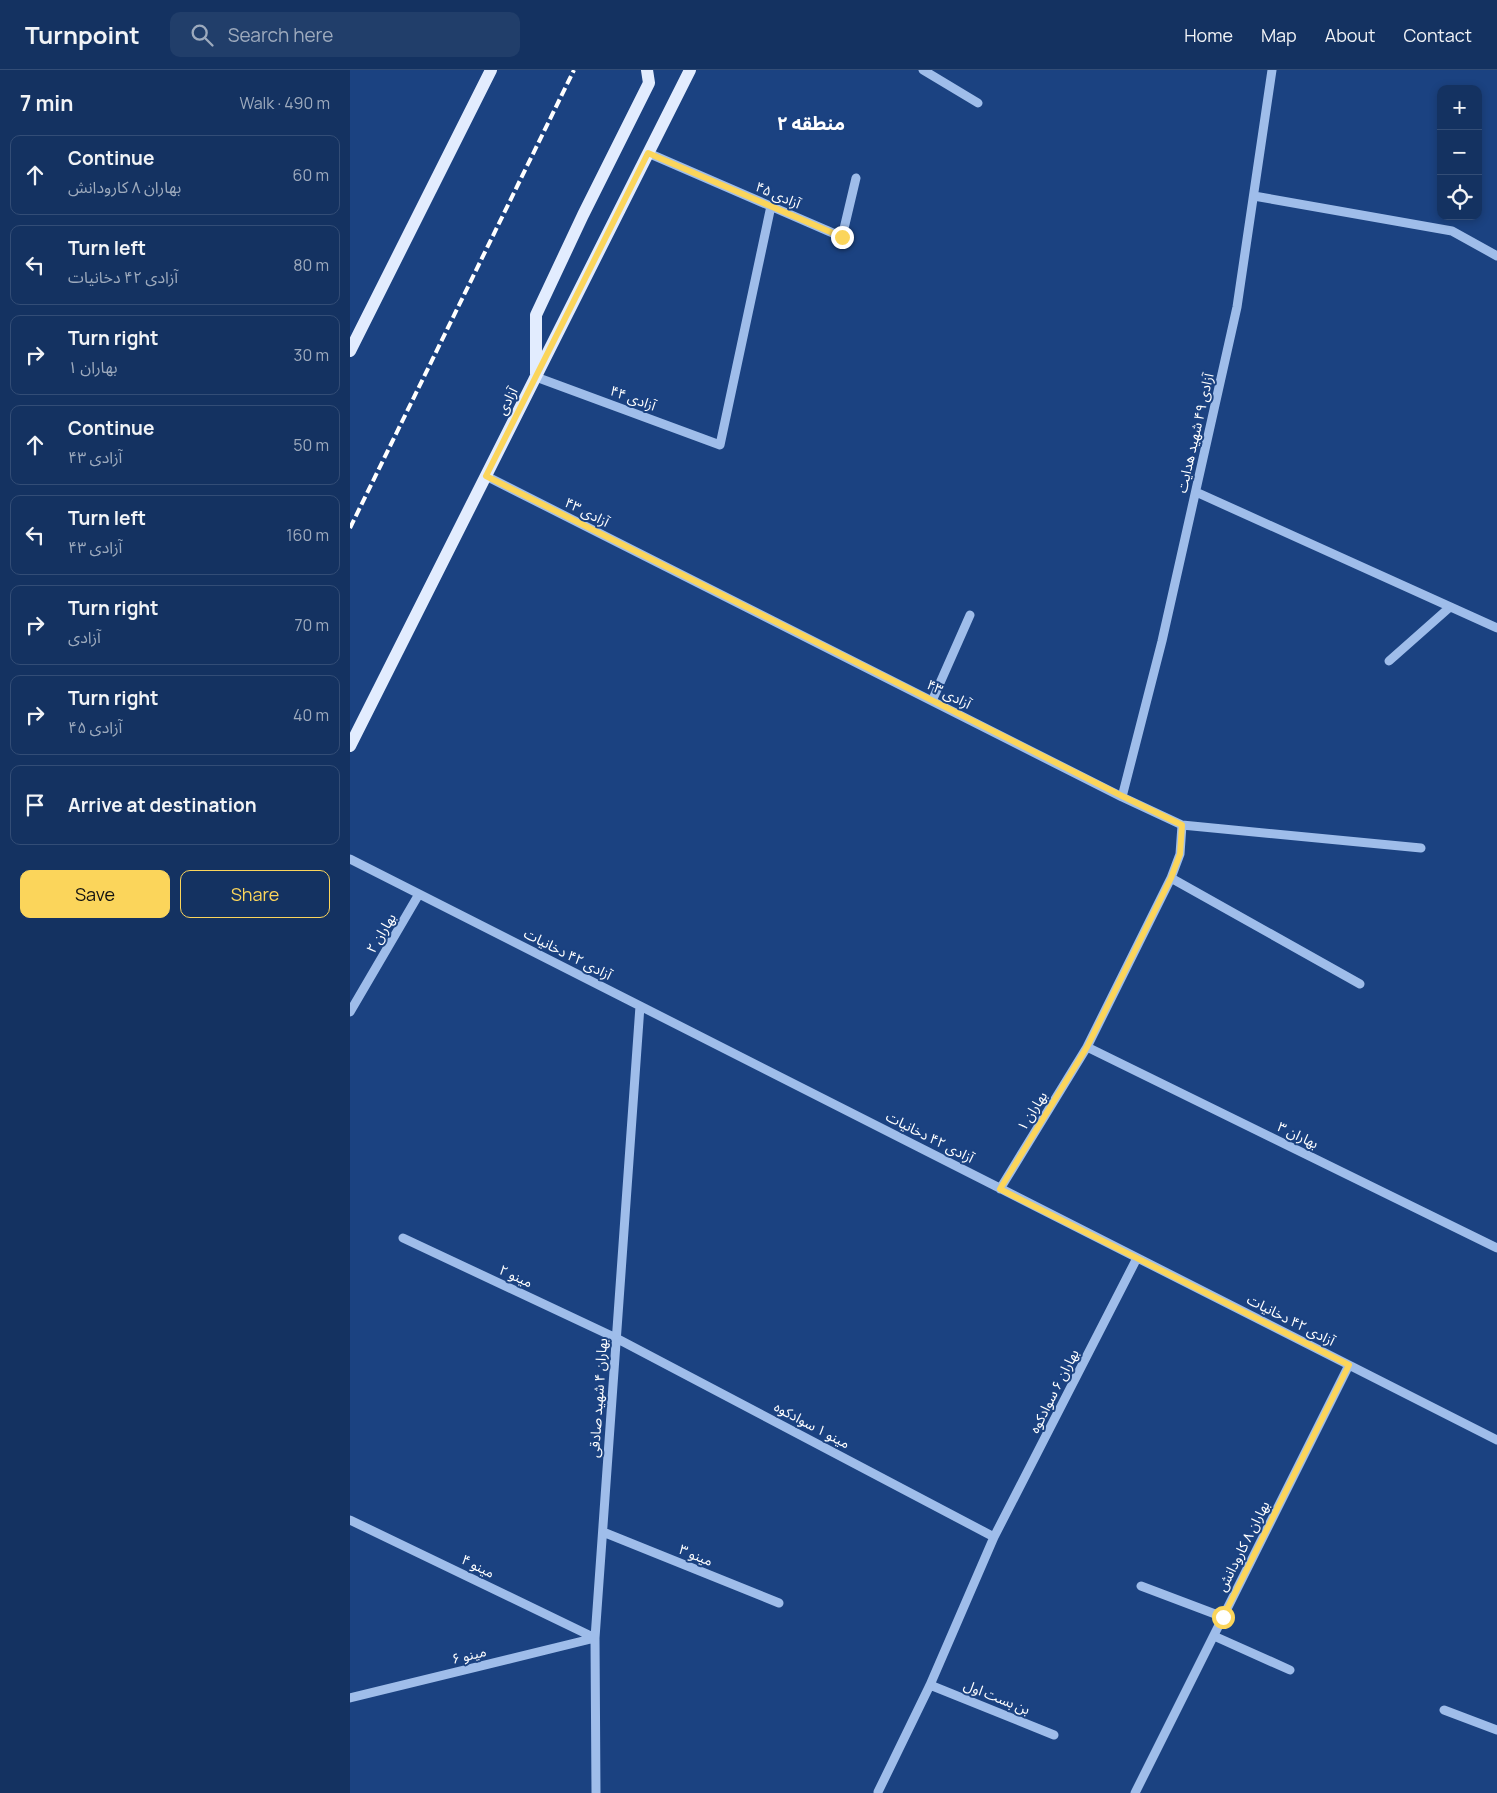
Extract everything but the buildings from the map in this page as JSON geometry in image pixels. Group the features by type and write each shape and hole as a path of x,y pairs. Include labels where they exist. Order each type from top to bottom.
{"main road":[{"path":"350,351 492,70"},
{"path":"536,377 536,315 583,215 649,83 647,70"},
{"name":"آزادی","path":"350,746 690,70"}],"street":[{"path":"923,70 978,103"},
{"name":"آزادی ۴۹ شهید هدایت","path":"1122,796 1162,641 1237,307 1272,70"},
{"name":"آزادی ۴۵","path":"648,153 842,237 856,178"},
{"path":"1254,196 1452,231 1497,256"},
{"name":"آزادی ۴۴","path":"536,377 720,445 770,206"},
{"name":"آزادی ۴۳","path":"486,476 1182,825"},
{"path":"1196,492 1497,628"},
{"path":"1389,661 1450,607"},
{"path":"932,701 970,615"},
{"path":"1087,1047 1171,878 1180,854 1182,825 1421,848"},
{"name":"آزادی ۴۲ دخانیات","path":"350,858 1497,1440"},
{"path":"1171,878 1360,984"},
{"name":"بهاران ۲","path":"350,1012 420,894"},
{"name":"بهاران ۴ شهید صادقی","path":"596,1793 595,1638 640,1006"},
{"name":"بهاران ۱","path":"1000,1189 1087,1047"},
{"name":"بهاران ۳","path":"1087,1047 1497,1248"},
{"name":"مینو ۲","path":"403,1238 616,1338"},
{"name":"بهاران ۶ سوادکوه","path":"878,1792 930,1685 994,1537 1137,1258"},
{"name":"مینو ۱ سوادکوه","path":"616,1338 994,1537"},
{"name":"بهاران ۸ کارودانش","path":"1135,1793 1349,1365"},
{"name":"مینو ۴","path":"350,1520 595,1638"},
{"name":"مینو ۳","path":"602,1532 779,1603"},
{"path":"1141,1586 1223,1617"},
{"path":"1214,1636 1290,1670"},
{"name":"مینو ۶","path":"350,1698 595,1638"},
{"name":"بن بست اول","path":"930,1685 1054,1735"},
{"path":"1444,1710 1497,1730"}],"railway":[{"path":"350,528 574,70"}],"district":[{"name":"منطقه ۲","path":"811,123"}],"route":[{"path":"842,237 648,153 486,476 1182,825 1180,854 1171,878 1087,1047 1000,1189 1349,1365 1223,1617"}]}
